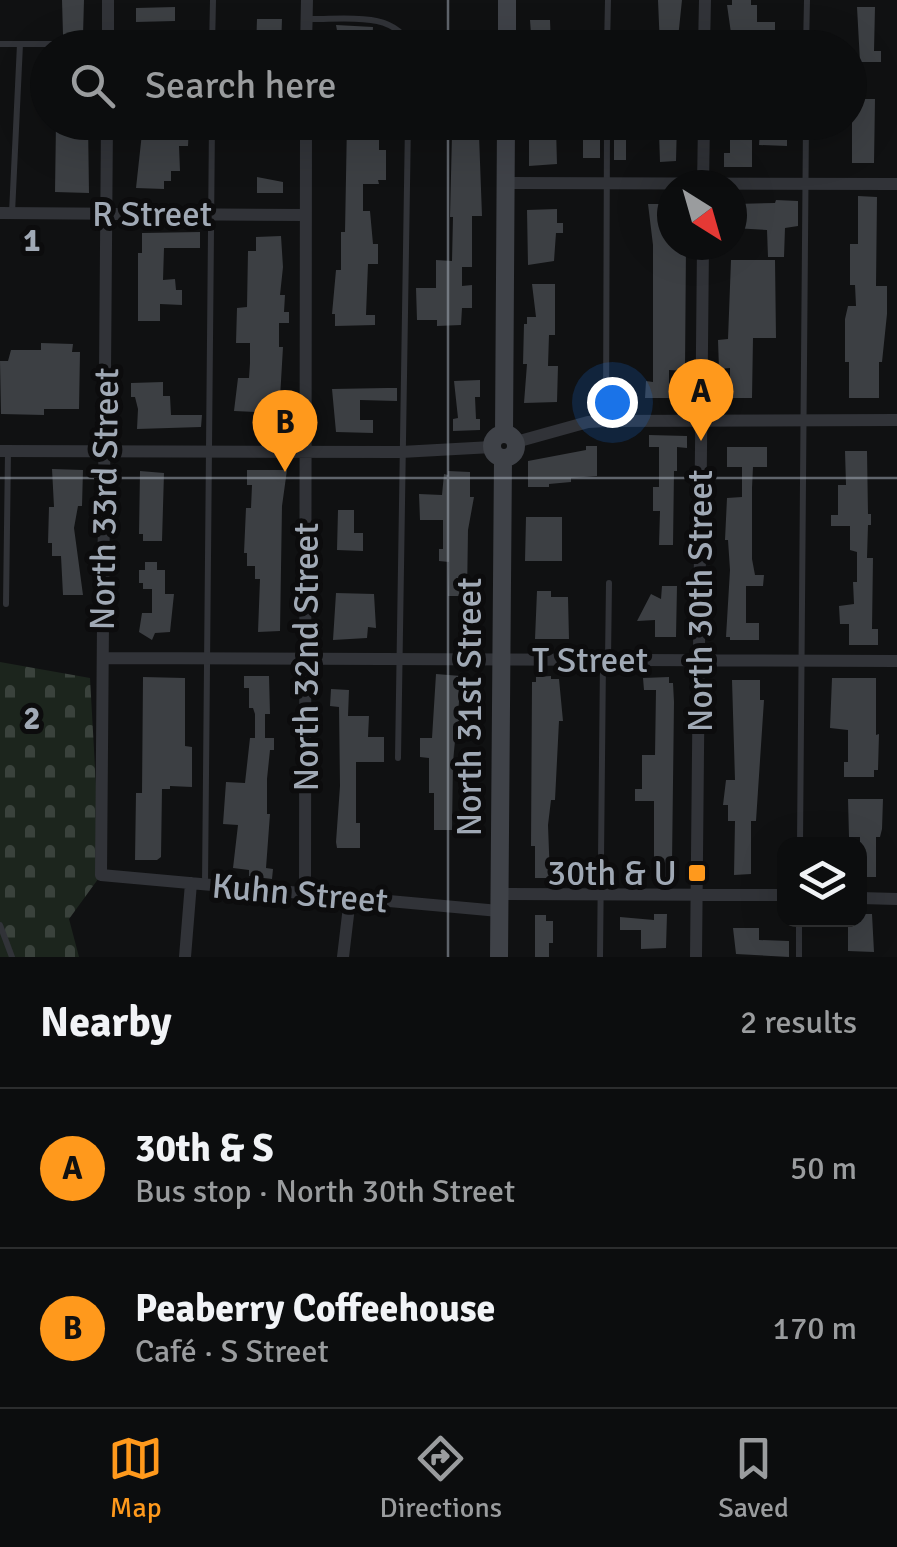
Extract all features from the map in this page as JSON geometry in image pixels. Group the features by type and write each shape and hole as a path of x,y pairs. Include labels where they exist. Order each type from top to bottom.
{"street":[{"path":"108,0 108,30"},
{"path":"306,0 306,30"},
{"path":"507,0 507,30"},
{"path":"704,30 705,0"},
{"name":"North 33rd Street","path":"101,874 107,140"},
{"name":"North 32nd Street","path":"305,892 306,140"},
{"name":"North 31st Street","path":"499,957 506,140"},
{"path":"703,170 704,140"},
{"path":"506,182 657,184"},
{"path":"747,184 897,184"},
{"name":"R Street","path":"6,213 305,215"},
{"name":"North 30th Street","path":"696,957 703,260"},
{"path":"4,451 400,452 504,445 588,422 897,420"},
{"name":"T Street","path":"102,658 897,661"},
{"name":"Kuhn Street","path":"101,874 350,898 499,902 600,894 777,895"},
{"path":"190,956 198,883"},
{"path":"343,957 350,898"},
{"path":"867,898 897,899"}],"lane":[{"path":"212,30 213,0"},
{"path":"608,0 608,30"},
{"path":"806,0 806,30"},
{"path":"306,19 379,21 399,30"},
{"path":"0,44 30,44"},
{"path":"6,213 20,44"},
{"path":"198,883 207,658 212,140"},
{"path":"398,758 408,140"},
{"path":"606,421 607,140"},
{"path":"800,837 806,140"},
{"path":"4,451 6,604"},
{"path":"600,957 609,583"},
{"path":"0,925 12,957"},
{"path":"799,927 799,957"}],"green space":[{"path":"0,662 90,678 101,875 69,919 79,957 0,957"}],"building":[{"path":"62,0 84,0 83,30 63,30"},
{"path":"658,0 682,0 679,30 659,30"},
{"path":"732,0 751,0 751,5 757,5 757,22 775,22 775,30 731,30 727,5 732,5"},
{"path":"175,7 175,21 136,22 136,8"},
{"path":"857,7 875,7 874,51 881,51 881,62 867,62 867,30 858,30"},
{"path":"257,19 282,19 282,30 257,30"},
{"path":"530,20 550,20 550,30 531,30"},
{"path":"336,25 373,27 373,30 337,30"},
{"path":"867,99 875,99 874,163 852,163 852,140 867,140"},
{"path":"56,140 88,140 89,193 55,192"},
{"path":"141,140 188,140 188,146 179,146 180,171 171,171 171,181 164,181 164,189 136,188"},
{"path":"347,140 379,140 379,150 386,150 386,180 363,184 363,211 370,211 373,244 378,244 378,264 368,264 366,315 375,315 375,325 335,326 332,314 336,270 341,270 341,232 345,232"},
{"path":"452,140 479,140 482,216 472,216 472,267 462,267 462,286 472,285 472,308 462,308 461,325 437,326 437,320 417,320 416,288 436,288 436,260 452,261"},
{"path":"529,140 556,140 557,164 529,166"},
{"path":"583,140 600,140 600,158 583,158"},
{"path":"614,140 626,140 626,160 614,160"},
{"path":"659,140 677,140 676,161 660,162"},
{"path":"730,140 752,140 752,167 724,167 724,153 730,153"},
{"path":"759,140 787,140 787,146 759,145"},
{"path":"257,177 283,182 283,193 257,193"},
{"path":"858,196 877,197 876,286 887,286 879,398 849,398 849,362 845,362 845,319 848,306 856,306 855,285 850,285 850,244 858,244"},
{"path":"798,201 798,226 785,228 784,257 768,257 767,230 747,229 747,204"},
{"path":"648,204 657,204 657,260 686,260 685,371 669,370 669,398 645,398 646,381 653,382 653,245"},
{"path":"557,209 557,223 563,223 563,233 556,233 554,261 528,265 527,210"},
{"path":"200,232 200,248 164,248 163,280 175,279 176,290 182,290 182,305 160,304 160,321 138,321 138,253 142,253 142,233"},
{"path":"281,236 280,295 285,295 284,312 289,312 289,323 279,323 279,347 283,347 279,415 282,429 260,429 257,412 234,411 238,378 249,378 250,363 250,343 236,343 237,308 247,307 248,251 256,251 256,237"},
{"path":"731,260 775,260 776,338 753,338 752,398 730,398 730,368 719,369 718,340 728,339"},
{"path":"532,284 555,284 555,335 549,335 548,366 558,366 557,402 524,403 524,324 527,317 536,317"},
{"path":"41,343 73,344 72,352 80,352 79,409 44,409 44,415 1,414 0,361 8,361 11,350 41,350"},
{"path":"480,380 480,397 475,397 480,430 453,431 453,419 458,418 454,381"},
{"path":"163,382 163,396 170,396 171,415 202,415 201,427 137,429 138,409 135,397 131,397 131,383"},
{"path":"397,388 397,401 360,400 360,420 373,420 373,433 336,432 332,389"},
{"path":"649,435 687,436 687,448 677,447 673,545 659,545 660,511 653,511 653,487 659,487 659,447 649,447"},
{"path":"586,446 597,446 597,476 571,478 571,482 549,487 528,487 528,461 586,450"},
{"path":"727,447 767,447 767,467 753,467 752,488 752,559 755,575 764,575 763,586 746,586 746,623 759,623 759,640 726,637 730,570 725,540 727,498 742,497 742,467 727,467"},
{"path":"845,451 867,451 871,525 867,558 873,558 872,629 878,629 878,645 849,645 849,624 840,624 839,606 854,604 853,582 857,582 857,552 850,550 850,526 831,526 831,515 838,515 838,485 846,485"},
{"path":"52,469 83,470 82,506 78,506 74,528 83,595 63,595 61,556 52,556 52,543 48,543 49,507 54,507"},
{"path":"247,470 287,470 282,506 280,631 258,632 260,579 255,579 255,566 247,566 244,553 246,508 251,508 252,485 247,485"},
{"path":"140,471 164,473 162,541 143,541 143,534 139,534"},
{"path":"448,471 470,472 470,497 474,497 468,530 467,596 448,596 449,562 439,561 443,520 420,520 419,494 442,495 444,474 448,475"},
{"path":"338,510 354,510 354,533 363,533 363,551 337,550"},
{"path":"526,517 562,517 562,561 525,561"},
{"path":"145,562 157,562 157,570 165,570 165,594 174,594 170,632 155,633 152,640 139,632 142,613 152,613 152,589 143,589 143,583 139,583 139,570 145,570"},
{"path":"662,586 677,586 676,637 655,637 655,620 637,621 651,594 661,599"},
{"path":"537,591 551,591 551,597 568,597 569,639 535,639"},
{"path":"336,593 374,594 376,628 368,627 367,638 333,640"},
{"path":"436,674 461,676 458,714 462,714 453,762 452,830 434,830 429,758 420,757 420,738 432,738"},
{"path":"244,676 269,676 270,714 265,714 265,738 274,738 274,750 270,750 267,779 270,814 266,868 273,869 272,879 249,876 249,870 233,868 238,825 223,824 226,782 245,783 250,738 255,738 255,714 249,708 249,688 244,688"},
{"path":"143,677 185,678 185,746 192,747 192,787 162,789 161,857 157,860 135,860 136,793 142,793"},
{"path":"536,677 559,679 563,721 559,721 555,800 551,800 548,825 550,878 535,878 535,846 531,846 532,682 536,682"},
{"path":"669,677 674,702 675,874 669,874 669,879 654,879 654,801 635,801 635,789 642,789 642,755 655,755 656,690 644,690 643,678"},
{"path":"832,678 876,678 876,735 879,734 878,770 874,770 874,777 844,777 848,730 830,728"},
{"path":"732,680 760,680 760,700 764,700 756,821 751,821 751,874 734,875 735,821 728,821 728,805 723,805 726,780 735,780"},
{"path":"331,689 349,690 348,716 369,716 368,737 384,737 384,762 356,762 360,848 337,848 339,707 330,706"},
{"path":"848,799 883,799 882,829 880,837 876,837 876,877 867,877 867,837 849,837"},
{"path":"654,914 667,914 666,948 641,949 641,930 620,930 620,917 654,920"},
{"path":"867,914 872,914 874,952 848,951 848,927 867,927"},
{"path":"535,915 546,915 546,921 553,921 549,957 535,957"},
{"path":"733,928 759,928 759,940 789,941 789,957 736,954"}],"place":[{"name":"30th & S","path":"701,441"},
{"name":"Peaberry Coffeehouse","path":"285,472"},
{"name":"30th & U","path":"697,873"}]}
